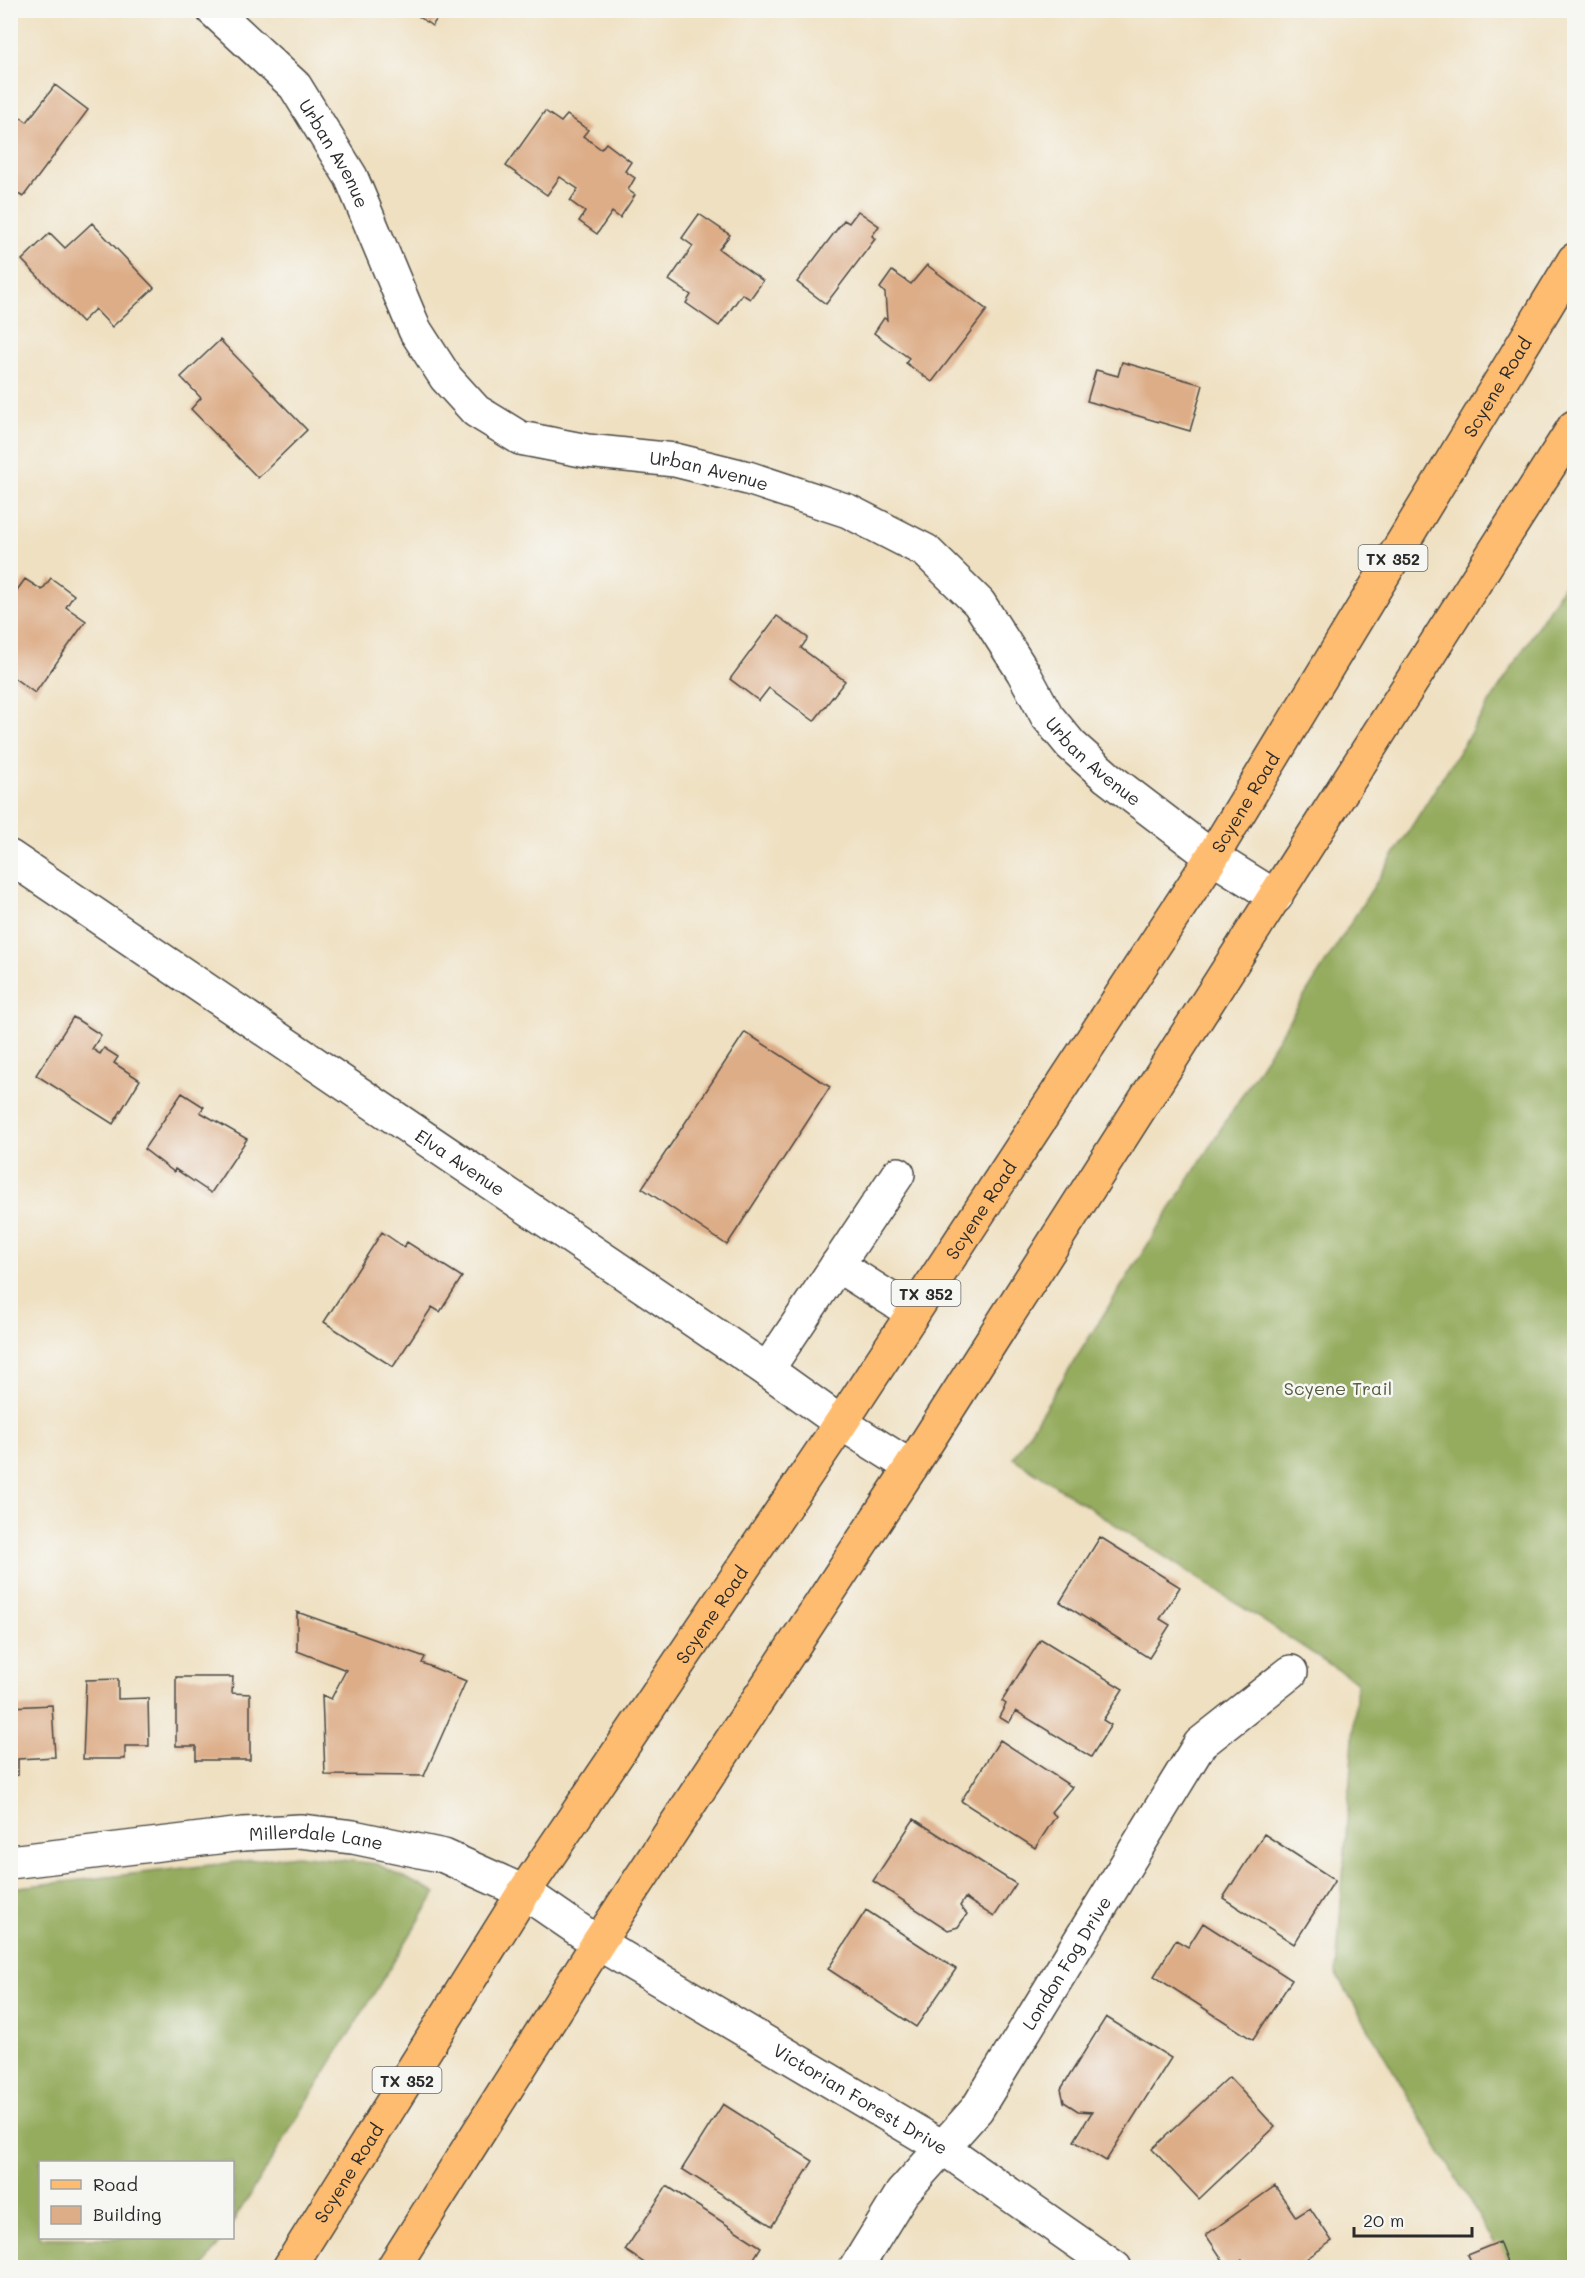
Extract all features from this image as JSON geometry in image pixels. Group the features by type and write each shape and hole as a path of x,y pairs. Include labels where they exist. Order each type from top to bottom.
{"main road":[{"name":"Scyene Road","path":"289,2268 524,1892 841,1423 1212,857 1575,260"},
{"path":"393,2268 598,1943 911,1467 1575,427"}],"street":[{"name":"Urban Avenue","path":"213,10 296,86 351,177 415,330 446,378 476,411 520,438 586,451 675,460 748,478 848,512 926,551 978,603 1023,672 1047,716 1071,745 1107,777 1212,857 1276,897"},
{"name":"Elva Avenue","path":"10,857 841,1423 911,1467"},
{"path":"766,1370 898,1174"},
{"path":"837,1265 913,1313"},
{"name":"London Fog Drive","path":"856,2268 902,2193 976,2109 1200,1744 1291,1672"},
{"name":"Millerdale Lane","path":"10,1862 243,1834 300,1832 353,1837 444,1856 524,1892 598,1943"},
{"name":"Victorian Forest Drive","path":"598,1943 942,2147 1115,2268"}],"green space":[{"name":"Scyene Trail","path":"1574,569 1574,2267 1508,2267 1336,1973 1357,1682 1013,1458"},
{"path":"297,1855 377,1864 436,1893 234,2220 234,2161 39,2161 39,2239 222,2239 204,2267 11,2267 11,1888"}],"building":[{"path":"410,10 443,10 432,26"},
{"path":"55,85 88,110 23,197 10,189 10,110 27,122"},
{"path":"545,111 561,122 567,115 588,130 583,136 601,149 606,143 631,162 625,171 635,178 628,190 635,195 620,218 612,212 597,234 579,221 585,212 570,201 578,189 560,177 547,195 506,166"},
{"path":"858,211 879,226 872,236 875,239 826,304 797,282 844,220 849,223"},
{"path":"699,214 730,235 719,249 763,281 750,299 742,294 719,326 686,303 691,295 669,280 693,246 682,238"},
{"path":"92,223 154,288 112,327 95,309 82,322 22,260 50,233 65,248"},
{"path":"927,265 987,310 932,382 906,363 909,358 874,333 884,318 887,320 885,293 880,288 892,271 911,284"},
{"path":"220,340 307,430 258,478 191,409 201,398 181,377"},
{"path":"1122,362 1203,385 1190,431 1087,401 1096,370 1118,376"},
{"path":"51,578 74,595 66,607 86,621 35,693 10,675 10,643 14,638 10,635 10,600 25,579 42,590"},
{"path":"777,616 808,638 801,648 845,681 814,721 769,688 759,701 730,679"},
{"path":"73,1017 101,1035 92,1049 100,1054 104,1048 118,1057 114,1063 140,1080 113,1124 36,1075"},
{"path":"745,1032 830,1087 727,1245 642,1188"},
{"path":"182,1093 204,1107 200,1112 247,1139 211,1193 175,1169 174,1172 144,1149"},
{"path":"382,1232 404,1247 407,1242 462,1277 440,1312 432,1307 393,1367 324,1322"},
{"path":"1100,1537 1180,1587 1160,1619 1170,1625 1149,1658 1060,1602"},
{"path":"297,1612 425,1657 422,1663 466,1681 424,1776 325,1775 322,1695 331,1699 346,1670 297,1651"},
{"path":"1041,1639 1123,1689 1103,1720 1111,1725 1091,1757 1016,1711 1009,1723 999,1717 1006,1704 1002,1701"},
{"path":"176,1677 233,1677 232,1693 250,1694 250,1760 196,1760 196,1746 176,1746"},
{"path":"118,1679 118,1699 148,1698 149,1746 125,1746 125,1759 83,1759 86,1680"},
{"path":"52,1705 55,1757 18,1759 18,1775 10,1776 10,1707"},
{"path":"1000,1740 1072,1787 1051,1812 1056,1816 1035,1848 961,1801"},
{"path":"914,1819 1016,1884 994,1917 965,1898 960,1906 967,1914 958,1927 948,1930 873,1881"},
{"path":"1264,1834 1335,1880 1294,1944 1223,1898"},
{"path":"866,1910 956,1969 916,2027 828,1969"},
{"path":"1203,1923 1292,1980 1253,2040 1154,1976 1176,1940 1188,1947"},
{"path":"1106,2017 1171,2058 1106,2161 1074,2141 1092,2112 1078,2111 1064,2102 1061,2089"},
{"path":"1229,2077 1275,2127 1199,2199 1152,2149"},
{"path":"723,2104 813,2161 772,2226 682,2169"},
{"path":"667,2186 761,2247 748,2268 652,2268 625,2250"},
{"path":"1275,2186 1296,2217 1310,2208 1332,2241 1293,2268 1247,2268 1242,2260 1228,2268 1206,2235"},
{"path":"1499,2242 1509,2268 1472,2268 1467,2255"}]}
